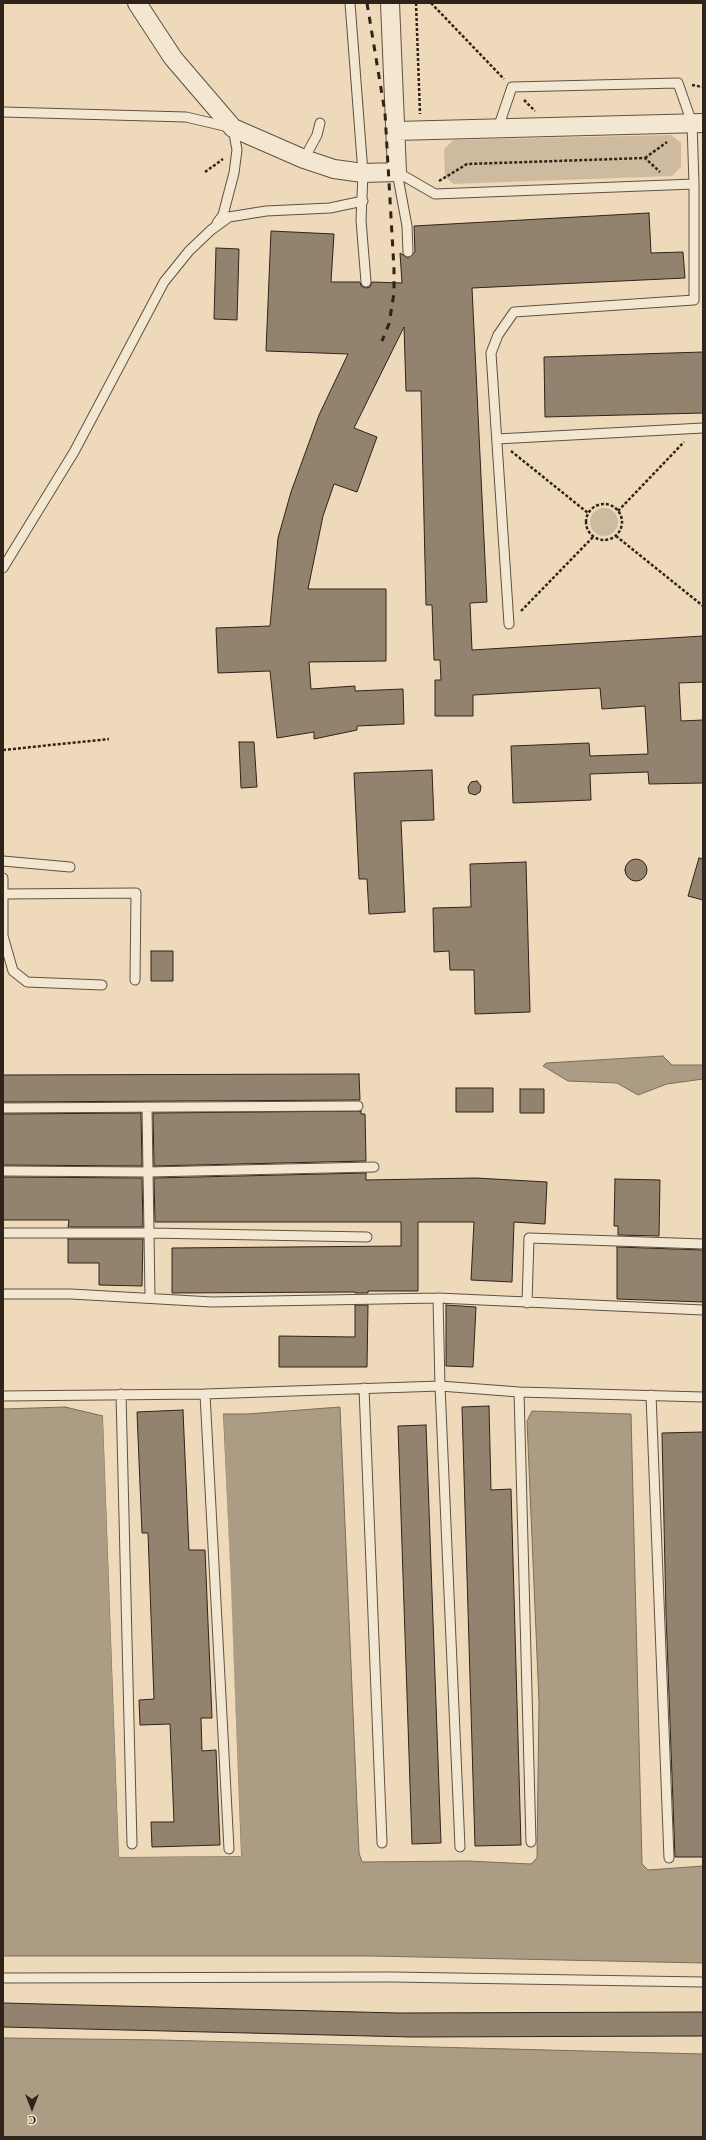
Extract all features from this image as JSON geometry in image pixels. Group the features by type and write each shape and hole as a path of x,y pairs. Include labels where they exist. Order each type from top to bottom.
{"street":[{"path":"137,3 173,58 233,128 304,159 334,169 362,173 397,172 390,3"},
{"path":"396,131 698,123"}],"lane":[{"path":"350,3 362,173 361,220 366,282"},
{"path":"498,128 512,86 678,83 698,123 694,184 694,300 514,312 498,335 491,353 509,624"},
{"path":"3,112 186,117 233,128 237,150 229,198 223,215 211,230 175,267 164,282 74,452 3,568"},
{"path":"304,159 317,135 320,123"},
{"path":"397,172 435,194 694,184"},
{"path":"397,172 407,226 408,252"},
{"path":"211,230 229,217 243,214 330,208 362,201"},
{"path":"497,439 700,429"},
{"path":"3,861 70,867"},
{"path":"3,878 4,936 13,971 27,982 102,985"},
{"path":"3,894 136,893 135,980"},
{"path":"3,1108 358,1106"},
{"path":"147,1108 150,1297"},
{"path":"3,1171 148,1172 374,1167"},
{"path":"3,1233 149,1233 367,1237"},
{"path":"527,1303 529,1238 703,1244"},
{"path":"3,1294 150,1297 212,1302 438,1298 703,1310"},
{"path":"438,1298 440,1386 460,1847"},
{"path":"3,1396 205,1394 440,1386 519,1392 703,1397"},
{"path":"364,1388 382,1843"},
{"path":"519,1392 531,1842"},
{"path":"121,1394 132,1844"},
{"path":"205,1394 229,1849"},
{"path":"651,1395 669,1858"},
{"path":"3,1978 392,1977 703,1982"}],"path":[{"path":"416,3 420,130"},
{"path":"431,3 550,127"},
{"path":"205,172 237,150"},
{"path":"426,189 467,164 645,158 674,185"},
{"path":"618,511 700,429"},
{"path":"497,439 588,513"},
{"path":"608,504 618,511 622,519 621,528 616,536 604,540 593,537 586,526 588,513 596,505 608,504"},
{"path":"616,536 703,606"},
{"path":"509,624 593,537"},
{"path":"3,750 109,738"}],"shaded area":[{"path":"671,135 681,143 681,167 672,176 453,184 445,176 444,149 453,140"},
{"path":"604,508 614,512 618,522 614,532 604,536 594,532 590,522 594,512"},
{"path":"663,1056 672,1065 703,1065 703,1079 667,1084 638,1095 617,1083 568,1081 543,1066 546,1063"},
{"path":"65,1407 103,1416 119,1857 241,1856 223,1414 247,1414 340,1407 359,1853 362,1862 468,1861 531,1864 537,1858 539,1702 527,1421 532,1411 631,1414 642,1864 648,1870 703,1866 703,1963 372,1956 3,1956 3,1409"},
{"path":"3,2038 160,2040 703,2054 703,2137 3,2137"}],"pier":[{"path":"221,1414 223,1414 231,1586 241,1856 119,1857 103,1416 105,1416 121,1855 239,1854"}],"building":[{"path":"649,213 651,253 683,252 685,278 472,288 487,602 470,603 472,650 703,636 703,682 679,683 681,721 703,720 703,783 649,784 648,772 590,774 591,800 513,803 511,746 589,743 590,756 648,754 645,706 602,709 600,688 473,695 473,716 435,716 435,680 441,680 440,660 434,660 432,605 426,605 421,391 406,391 404,327 354,428 377,437 357,492 334,484 323,516 308,589 386,589 386,661 309,662 311,689 355,686 355,691 403,689 404,724 357,726 357,730 314,739 314,732 277,738 270,671 218,673 216,628 270,626 278,538 291,492 319,415 348,354 266,351 271,231 334,234 331,282 360,282 361,286 366,288 370,287 372,282 402,283 400,253 408,258 415,252 414,226"},
{"path":"216,248 239,249 237,320 214,319"},
{"path":"703,352 703,413 545,417 544,357"},
{"path":"239,742 254,742 257,787 241,788"},
{"path":"432,770 434,820 401,821 405,912 369,914 367,879 359,879 354,773"},
{"path":"477,781 481,786 480,792 475,795 469,793 468,787 471,782"},
{"path":"699,858 703,859 703,900 688,896"},
{"path":"636,859 644,862 647,870 644,878 636,881 628,878 625,870 628,862"},
{"path":"526,862 530,1012 475,1014 474,970 450,970 449,951 434,952 433,908 471,907 470,864"},
{"path":"151,951 173,951 173,981 151,981"},
{"path":"359,1074 360,1100 3,1102 3,1075"},
{"path":"456,1088 493,1088 493,1112 456,1112"},
{"path":"520,1089 544,1089 544,1113 520,1113"},
{"path":"361,1111 361,1114 365,1114 366,1161 154,1166 153,1113"},
{"path":"141,1113 142,1166 3,1165 3,1114"},
{"path":"366,1173 366,1180 476,1178 547,1182 545,1224 514,1222 512,1282 471,1280 474,1222 418,1222 418,1291 368,1291 368,1293 172,1293 172,1248 401,1246 401,1222 155,1222 154,1178"},
{"path":"3,1177 142,1178 143,1227 68,1227 69,1220 3,1220"},
{"path":"615,1179 660,1180 659,1236 618,1235 618,1226 614,1226"},
{"path":"68,1239 143,1239 142,1286 99,1285 99,1263 68,1263"},
{"path":"617,1247 703,1250 703,1302 617,1299"},
{"path":"355,1305 368,1305 367,1367 279,1367 279,1336 355,1337"},
{"path":"446,1305 476,1307 473,1367 446,1366"},
{"path":"489,1406 491,1490 511,1489 521,1845 475,1846 462,1407"},
{"path":"183,1410 189,1550 205,1550 212,1718 201,1718 202,1751 216,1750 220,1845 152,1847 151,1822 174,1822 170,1724 140,1725 139,1700 154,1699 148,1533 142,1533 137,1412"},
{"path":"426,1425 441,1843 412,1844 398,1426"},
{"path":"703,1432 703,1857 675,1857 666,1614 662,1433"},
{"path":"3,2003 398,2013 703,2012 703,2036 411,2037 3,2027"}],"railway":[{"path":"367,3 385,113 394,269 394,293 389,324 382,341"}]}
